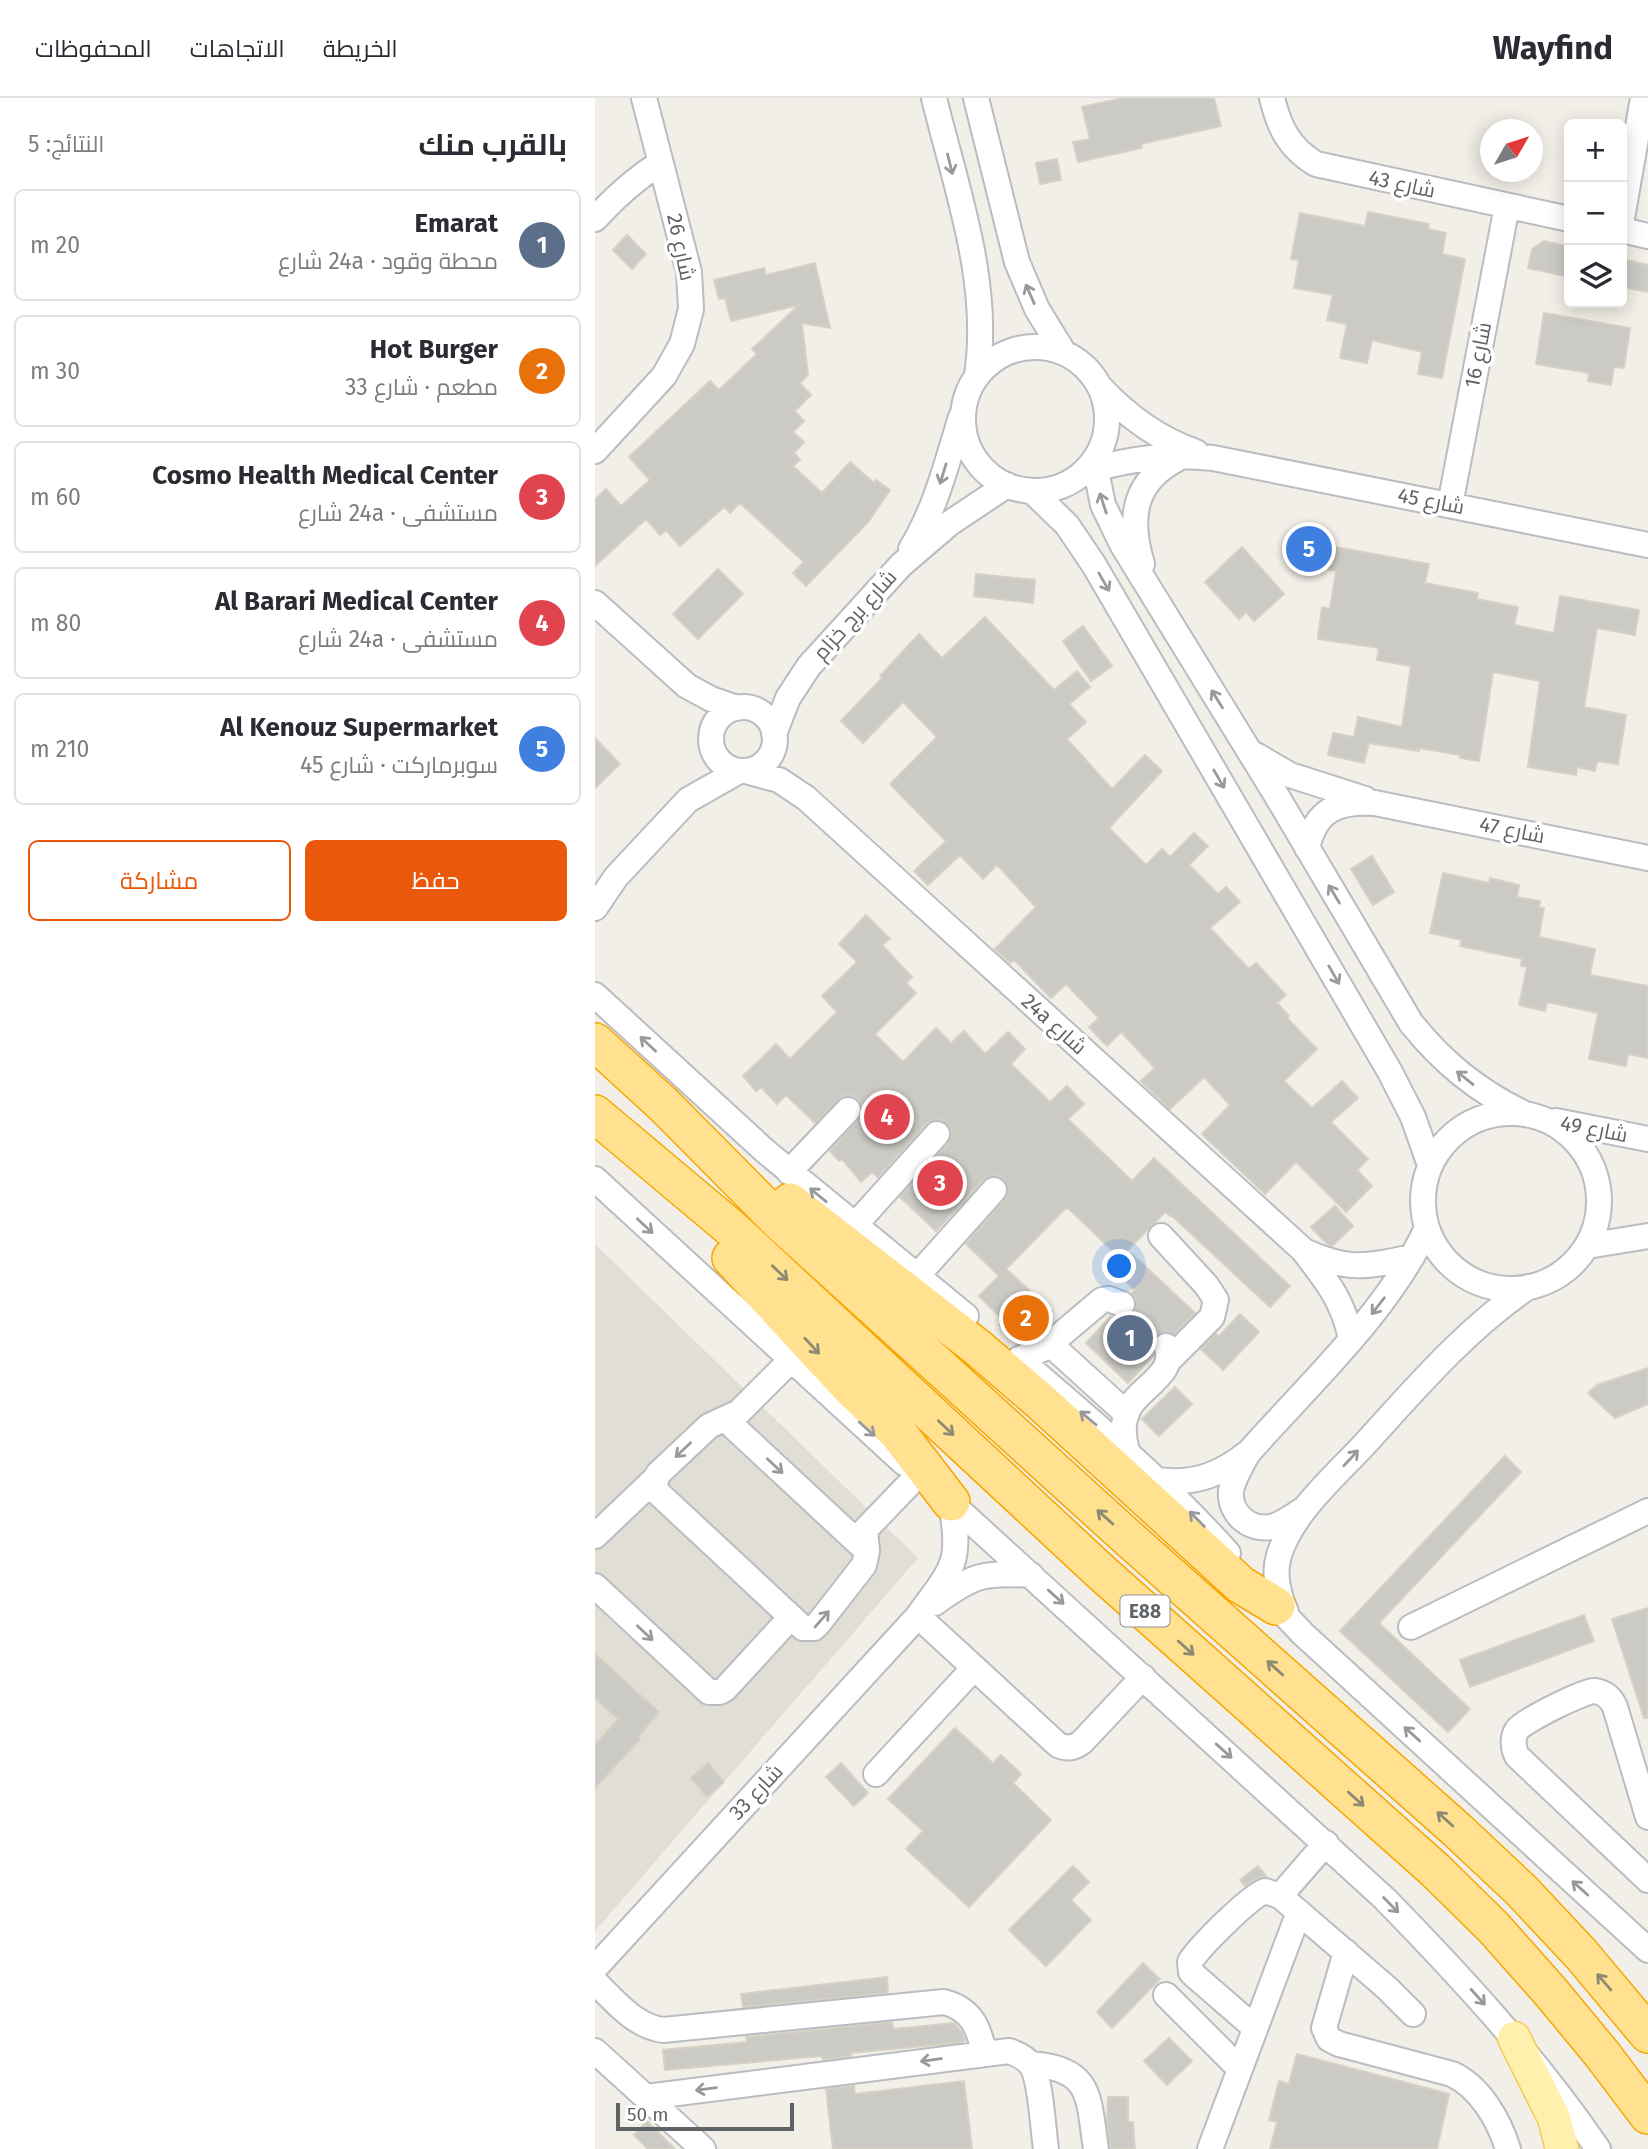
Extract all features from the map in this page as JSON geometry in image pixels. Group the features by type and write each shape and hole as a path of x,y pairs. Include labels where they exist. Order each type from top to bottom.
{"highway":[{"path":"595,1042 664,1105 977,1347 1241,1585 1282,1613"},
{"name":"E88","path":"664,1105 779,1221 1116,1528 1521,1890 1581,1954 1648,2034"},
{"path":"605,1124 850,1387 898,1433 951,1502"},
{"name":"E88","path":"605,1124 723,1221 1101,1572 1435,1870 1493,1928 1549,1990 1648,2115"}],"main road":[{"path":"1514,2038 1553,2118 1562,2149"}],"street":[{"name":"شارع 26","path":"595,451 664,376 682,344 691,309 689,272 644,98"},
{"path":"934,98 977,275 982,325 977,375"},
{"path":"976,98 1017,262 1037,309 1064,353"},
{"name":"شارع 43","path":"1272,98 1285,137 1304,157 1316,164 1564,218"},
{"path":"1627,189 1643,98"},
{"path":"595,219 622,191 660,163"},
{"name":"شارع 16","path":"1450,505 1507,206"},
{"path":"1627,231 1648,236"},
{"path":"1026,347 1046,347 1064,353 1085,367 1100,387 1106,408 1106,430 1100,451 1091,467 1060,487 1032,491 1007,485 981,467 972,455 963,425 963,409 971,385 991,361 1008,352 1026,347"},
{"name":"شارع 45","path":"1100,387 1132,418 1151,431 1213,458"},
{"name":"شارع برج خزام","path":"901,565 922,531 937,494 963,409"},
{"path":"1149,588 1136,544 1135,513 1139,498 1151,478 1169,462 1183,455"},
{"name":"شارع 45","path":"1091,467 1183,455 1213,458 1648,545"},
{"path":"1091,467 1112,526 1395,998 1429,1046 1473,1085 1497,1101 1555,1125 1573,1139 1587,1158 1596,1179 1599,1202 1596,1225 1587,1247 1575,1262 1559,1275 1528,1287 1488,1316 1452,1349 1305,1508 1285,1543 1277,1564 1277,1587 1282,1613"},
{"name":"شارع برج خزام","path":"742,708 779,689 809,666 901,565 950,523 1007,485"},
{"path":"1032,491 1067,525 1094,565 1390,1072 1413,1117 1430,1165"},
{"path":"595,603 687,686 711,699 765,716 771,724 774,739 766,762 713,784 688,800 605,883 595,908"},
{"name":"شارع برج خزام","path":"774,739 789,698 809,666"},
{"path":"687,686 701,710 721,762 744,771"},
{"path":"688,800 719,717 742,708"},
{"name":"24a شارع","path":"774,739 806,798"},
{"name":"شارع 47","path":"1247,748 1274,768 1290,775 1375,803 1648,858"},
{"name":"24a شارع","path":"744,771 779,780 806,798 1303,1250 1335,1293 1342,1306 1351,1339"},
{"name":"شارع 47","path":"1307,848 1315,825 1332,808 1344,803 1375,803"},
{"path":"595,995 789,1172 1019,1359 1127,1451 1211,1533 1282,1613 1648,1950"},
{"path":"789,1172 848,1110"},
{"path":"1528,1287 1497,1288 1474,1281 1454,1268 1438,1250 1427,1228 1423,1207 1424,1186 1430,1165 1443,1144 1461,1128 1483,1118 1506,1113 1532,1116"},
{"name":"شارع 49","path":"1532,1116 1648,1139"},
{"path":"855,1225 937,1134"},
{"path":"595,1179 790,1361 951,1502 1326,1843 1432,1947 1514,2038 1598,2149"},
{"path":"913,1273 988,1187"},
{"path":"1157,1480 1182,1482 1207,1478 1222,1471 1249,1451 1381,1303 1412,1257 1427,1228"},
{"path":"1127,1451 1124,1439 1130,1408 1164,1370 1167,1352 1212,1317 1216,1300 1207,1286 1161,1236"},
{"path":"1587,1247 1648,1236"},
{"name":"24a شارع","path":"1303,1250 1327,1262 1348,1266 1369,1266 1412,1257"},
{"path":"1019,1359 1037,1353 1102,1300 1109,1299 1122,1304"},
{"path":"1056,1339 1130,1408"},
{"path":"595,1536 709,1426 739,1412 790,1361"},
{"path":"725,1419 867,1551"},
{"path":"1249,1451 1231,1490 1236,1512 1244,1521 1265,1528 1276,1525 1305,1508"},
{"path":"656,1478 657,1492 803,1628 814,1628 864,1565 867,1551 864,1537 869,1523 918,1475"},
{"name":"شارع 33","path":"595,1968 918,1616 949,1573 953,1563 957,1541 951,1502"},
{"path":"1411,1627 1648,1511"},
{"name":"شارع 33","path":"918,1616 955,1589 977,1577 1001,1573 1031,1575"},
{"path":"595,1586 705,1690 715,1693 725,1689 791,1617"},
{"path":"918,1616 1064,1748 1071,1748 1082,1742 1143,1677"},
{"path":"876,1774 974,1668"},
{"path":"1648,1816 1615,1707 1608,1696 1588,1692 1527,1722 1517,1730 1513,1743 1517,1756 1648,1880"},
{"path":"1210,2149 1255,2028 1290,1904 1326,1843"},
{"path":"1255,2028 1191,1972 1190,1962 1256,1896 1265,1891 1290,1904 1413,2014"},
{"path":"1346,1952 1324,2028 1329,2039 1462,2079 1479,2096 1502,2131 1508,2149"},
{"path":"595,1982 635,2020 653,2029 663,2030 944,2002 960,2008 974,2020 983,2053"},
{"path":"1166,1995 1239,2068"},
{"path":"595,2050 703,2149"},
{"path":"646,2097 1009,2051 1031,2064 1036,2076 1046,2149"},
{"path":"1031,2064 1062,2069 1078,2080 1088,2097 1096,2149"}],"shaded area":[{"path":"595,1244 918,1558 595,1931"}],"building":[{"path":"1123,98 1214,98 1221,126 1078,162 1073,142 1090,139 1082,107"},
{"path":"1057,159 1061,180 1040,184 1036,163"},
{"path":"1368,212 1429,224 1428,229 1446,233 1442,254 1465,259 1442,378 1418,374 1422,352 1372,340 1367,363 1340,358 1347,324 1327,320 1333,295 1294,288 1299,260 1291,259 1300,213 1365,226"},
{"path":"627,235 646,254 632,269 613,250"},
{"path":"1544,241 1564,246 1564,276 1528,268 1532,249"},
{"path":"1627,260 1648,265 1648,292 1627,288"},
{"path":"815,263 830,328 802,323 808,375 800,383 811,395 795,411 804,421 793,432 804,442 794,453 800,460 793,466 822,493 850,462 874,483 876,480 890,490 869,521 806,586 793,573 804,562 740,503 730,513 724,507 680,546 666,530 660,535 646,519 595,566 595,499 606,489 621,506 650,480 629,457 710,381 719,390 757,354 752,349 799,305 731,321 725,298 719,299 714,280 764,268 766,275"},
{"path":"1544,313 1630,328 1624,368 1614,367 1611,385 1588,381 1589,373 1536,364"},
{"path":"1298,530 1326,536 1324,545 1429,564 1425,583 1478,593 1477,599 1518,607 1514,625 1554,633 1560,596 1639,610 1635,635 1597,628 1584,707 1626,715 1618,764 1597,761 1595,771 1577,767 1576,775 1528,767 1540,681 1493,672 1479,761 1419,748 1419,751 1369,743 1364,763 1328,755 1333,733 1354,737 1358,717 1402,727 1411,666 1377,660 1379,648 1318,639 1322,607 1330,609 1336,571 1329,570 1333,549 1314,567 1292,562"},
{"path":"1242,547 1284,594 1254,621 1246,612 1239,619 1205,582"},
{"path":"718,569 743,594 698,639 673,614"},
{"path":"976,574 1035,580 1033,603 974,596"},
{"path":"985,617 1054,690 1077,671 1090,687 1069,704 1086,722 1067,739 1112,789 1145,755 1162,771 1109,828 1146,865 1162,849 1170,857 1194,833 1208,846 1189,865 1218,894 1226,887 1240,902 1210,928 1249,969 1256,963 1286,995 1277,1003 1289,1016 1287,1018 1317,1049 1284,1081 1312,1108 1342,1081 1358,1098 1331,1122 1368,1159 1357,1170 1372,1186 1346,1212 1296,1162 1265,1194 1202,1134 1230,1105 1204,1077 1170,1109 1141,1081 1155,1068 1121,1032 1107,1046 1089,1027 1099,1018 1066,984 1051,998 1014,960 1010,963 995,949 1036,907 997,865 983,879 960,855 928,885 914,871 946,841 890,784 937,737 903,702 863,743 841,721 919,634 942,658"},
{"path":"1083,626 1112,666 1091,681 1063,641"},
{"path":"595,738 620,764 595,788"},
{"path":"1372,856 1394,892 1373,905 1351,869"},
{"path":"1443,873 1489,883 1490,878 1519,885 1517,897 1540,901 1539,908 1544,908 1539,937 1595,949 1590,975 1648,986 1648,1058 1628,1054 1626,1066 1589,1059 1598,1013 1547,1002 1545,1011 1519,1005 1527,967 1521,966 1522,959 1460,946 1462,940 1430,933"},
{"path":"866,915 890,939 882,945 912,977 906,983 916,993 875,1034 903,1062 936,1028 951,1043 964,1031 985,1054 1008,1032 1025,1049 1011,1064 1050,1102 1067,1086 1084,1104 1068,1119 1132,1181 1154,1158 1290,1286 1270,1307 1165,1212 1120,1258 1067,1207 1006,1269 1052,1311 1020,1343 1000,1325 1004,1321 979,1296 999,1276 966,1244 1005,1199 1009,1192 1004,1179 996,1175 983,1180 936,1231 900,1197 948,1143 951,1130 947,1123 939,1119 926,1124 878,1177 872,1172 861,1182 842,1159 839,1161 830,1151 862,1114 862,1105 858,1099 851,1095 843,1096 815,1123 786,1095 777,1104 761,1087 756,1091 743,1076 776,1044 790,1059 837,1012 822,996 857,962 839,944"},
{"path":"1335,1206 1353,1226 1332,1246 1311,1227"},
{"path":"1131,1253 1195,1313 1174,1334 1163,1331 1155,1336 1152,1342 1153,1356 1128,1383 1086,1343 1111,1316 1125,1319 1136,1310 1137,1301 1132,1293 1135,1290 1115,1270"},
{"path":"1240,1314 1259,1332 1223,1370 1201,1349 1216,1334 1219,1336"},
{"path":"1648,1368 1648,1404 1615,1418 1588,1393 1597,1385"},
{"path":"1175,1387 1192,1404 1159,1436 1142,1419"},
{"path":"1505,1456 1521,1472 1379,1623 1470,1709 1448,1732 1340,1631"},
{"path":"1648,1608 1648,1718 1644,1718 1612,1619"},
{"path":"1584,1615 1594,1641 1470,1687 1460,1660"},
{"path":"595,1654 659,1712 638,1737 640,1739 595,1788 595,1745 618,1719 595,1698"},
{"path":"955,1728 993,1763 1001,1755 1021,1774 1013,1783 1051,1820 969,1907 906,1849 923,1831 888,1799"},
{"path":"708,1763 724,1782 707,1797 691,1778"},
{"path":"841,1763 868,1793 854,1806 826,1777"},
{"path":"1073,1866 1089,1882 1071,1900 1091,1920 1046,1966 1009,1930"},
{"path":"1258,1866 1266,1876 1245,1886 1240,1880"},
{"path":"1143,1963 1160,1979 1112,2028 1097,2012"},
{"path":"887,1977 888,1993 743,2007 741,1994"},
{"path":"892,2022 893,2029 954,2023 963,2034 965,2042 851,2053 851,2056 823,2060 822,2056 665,2070 663,2050 747,2042 746,2037"},
{"path":"1169,2038 1192,2061 1167,2085 1144,2061"},
{"path":"1297,2054 1449,2094 1437,2149 1270,2149 1277,2122 1269,2120 1279,2081 1289,2084"},
{"path":"964,2081 972,2149 833,2149 826,2089 854,2086 855,2094"},
{"path":"1108,2097 1128,2097 1128,2122 1133,2122 1135,2149 1111,2149 1107,2122"},
{"path":"647,2121 675,2149 648,2149 634,2135"}],"tunnel":[{"path":"1122,1304 1165,1344"}],"place":[{"name":"Al Kenouz Supermarket","path":"1309,549"},
{"name":"Al Barari Medical Center","path":"887,1117"},
{"name":"Cosmo Health Medical Center","path":"940,1183"},
{"name":"Hot Burger","path":"1026,1318"},
{"name":"Emarat","path":"1130,1338"}]}
